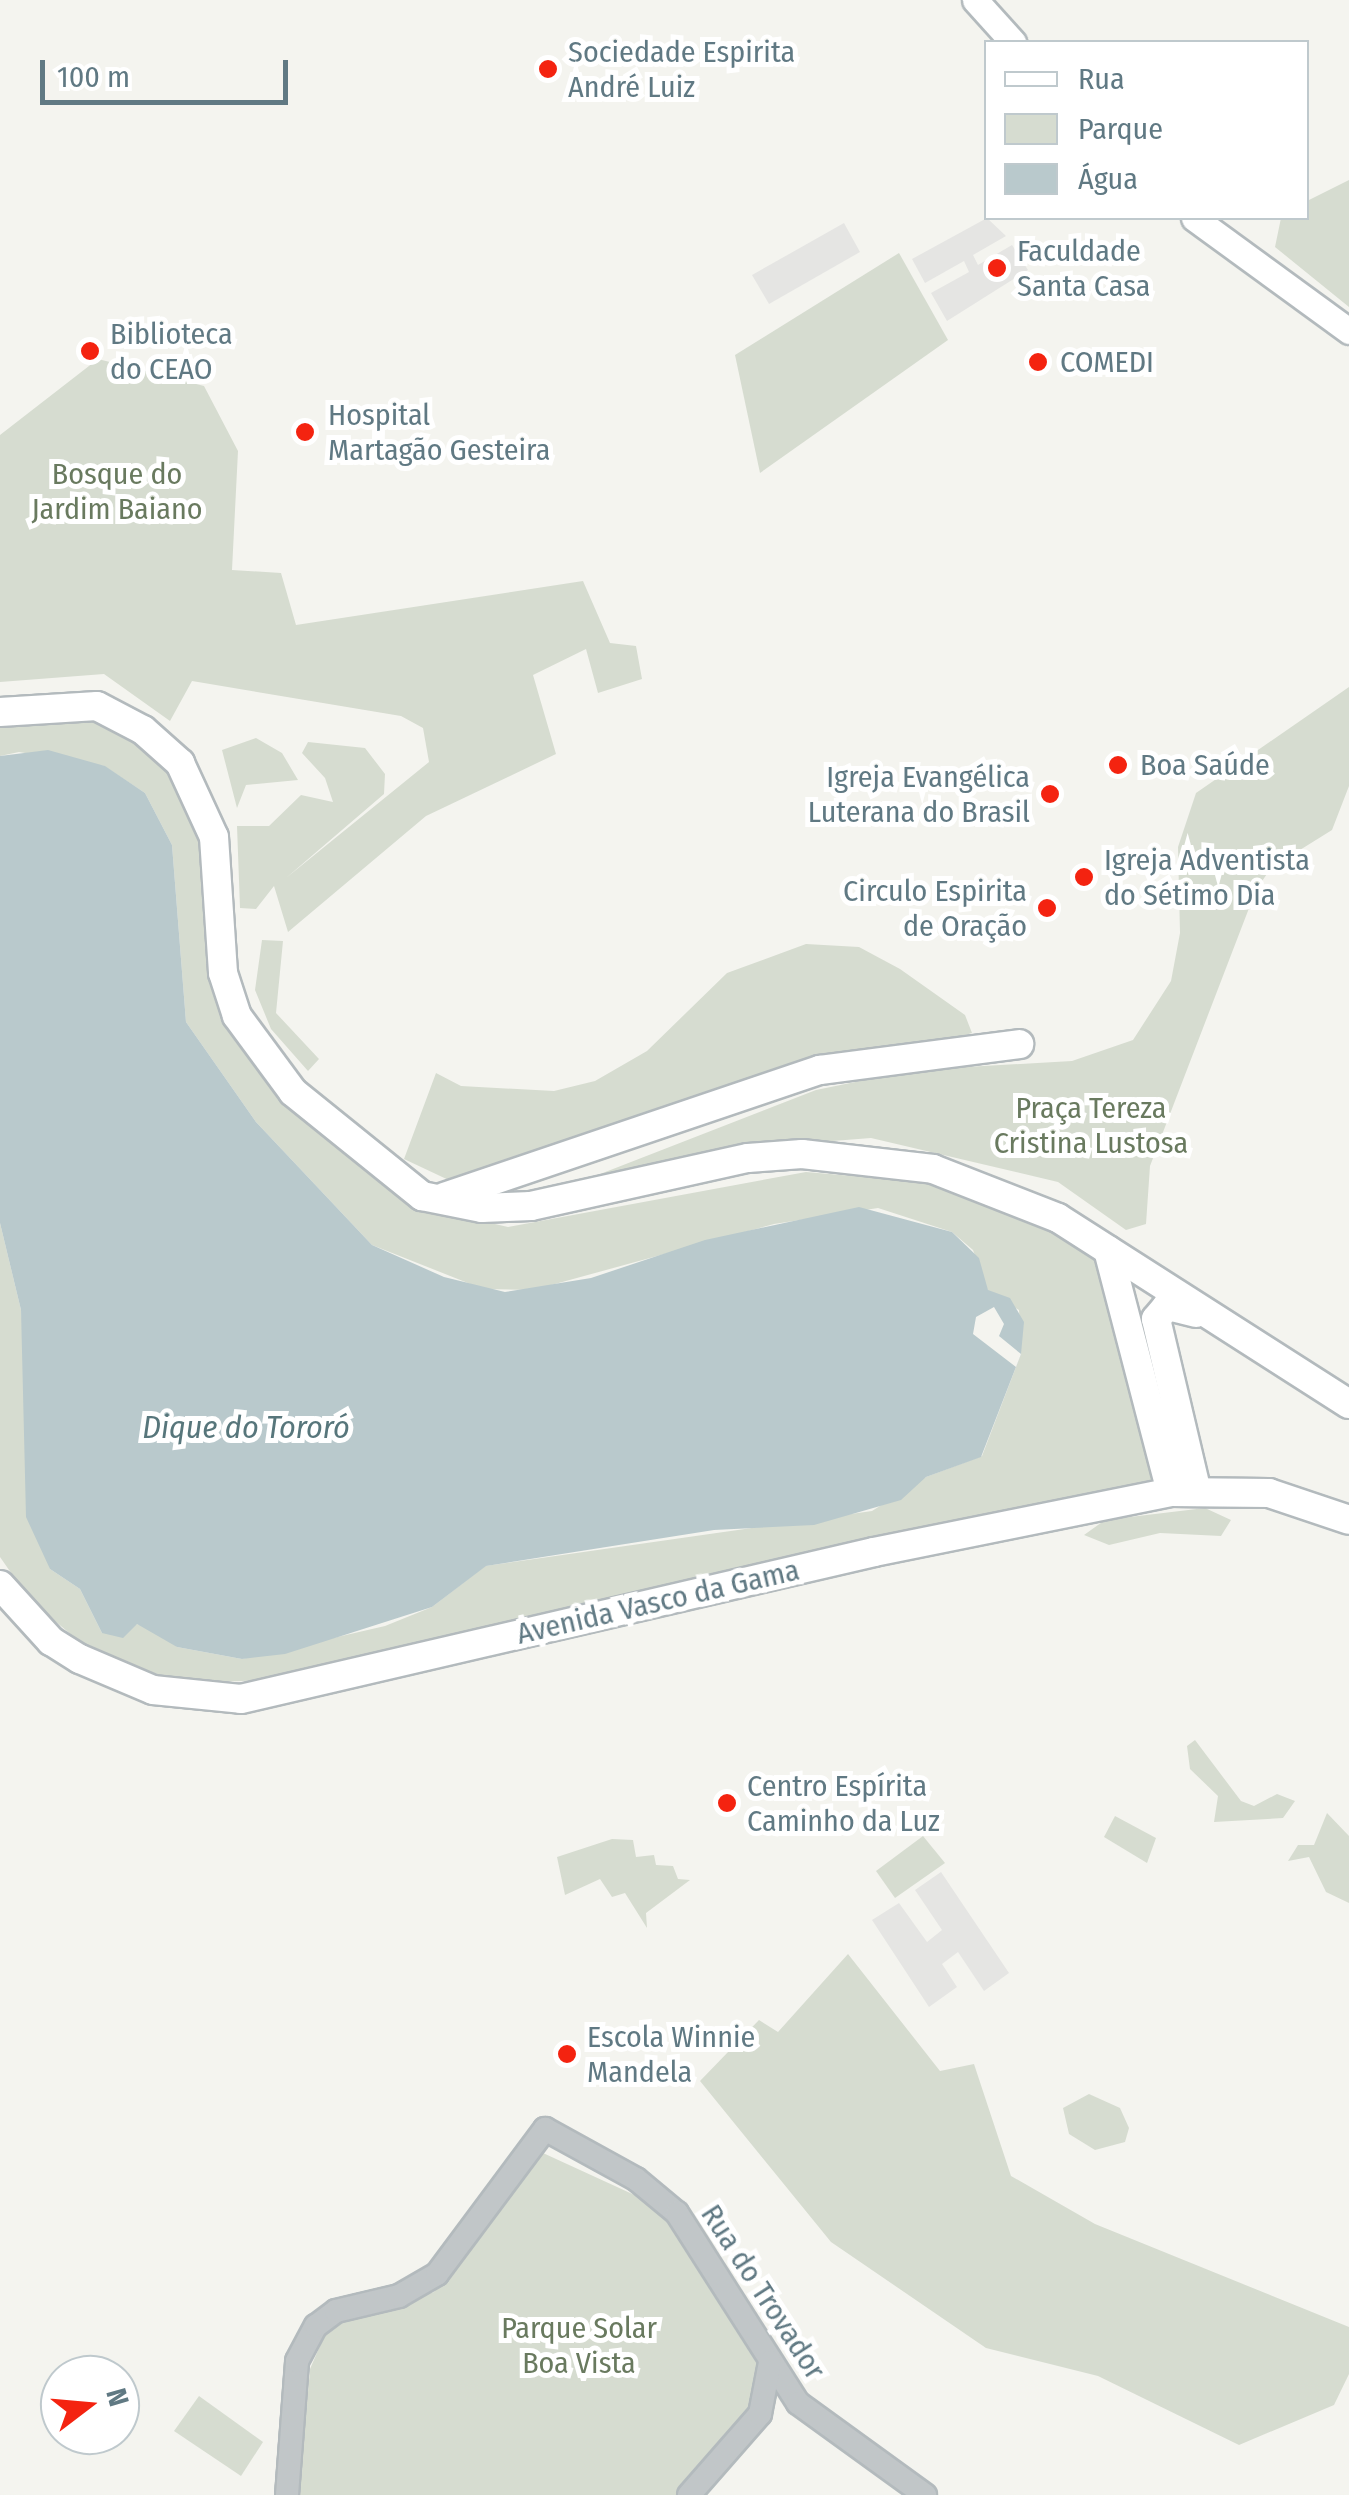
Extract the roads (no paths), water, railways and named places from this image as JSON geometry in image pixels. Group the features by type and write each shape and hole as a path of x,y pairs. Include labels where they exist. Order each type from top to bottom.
{"main road":[{"path":"976,0 1010,40"},
{"path":"1197,220 1349,331"},
{"path":"0,712 96,706 143,730 180,763 214,837 223,974 237,1016 328,1125 435,1199 531,1206 748,1158 850,1155 1003,1191 1108,1250 1349,1404"},
{"path":"435,1199 520,1177 820,1070 1020,1044"},
{"path":"1108,1250 1184,1490"},
{"path":"1184,1490 1156,1319 1177,1305 1225,1326"},
{"name":"Avenida Vasco da Gama","path":"0,1585 51,1641 80,1660 153,1690 240,1700 856,1556 1184,1490 1270,1493 1349,1520"}],"street":[{"name":"Rua do Trovador","path":"287,2495 296,2361 316,2326 336,2310 398,2296 437,2274 545,2128 636,2179 678,2213 818,2423"},
{"path":"689,2495 747,2431 766,2400 770,2356"},
{"path":"747,2431 788,2416 818,2423 924,2495"}],"water":[{"name":"Dique do Tororó","path":"48,750 105,766 145,793 172,845 186,1022 256,1122 372,1245 444,1277 505,1292 591,1278 705,1240 859,1207 952,1232 979,1258 988,1290 1010,1298 1024,1322 1021,1354 981,1457 926,1477 901,1500 814,1525 714,1530 486,1566 432,1607 285,1654 242,1659 177,1647 137,1624 123,1638 102,1633 80,1589 50,1569 26,1517 21,1310 0,1223 0,756"}],"place":[{"name":"Sociedade Espirita André Luiz","path":"548,69"},
{"name":"Faculdade Santa Casa","path":"997,268"},
{"name":"Biblioteca do CEAO","path":"90,351"},
{"name":"COMEDI","path":"1038,362"},
{"name":"Hospital Martagão Gesteira","path":"305,432"},
{"name":"Boa Saúde","path":"1118,765"},
{"name":"Igreja Evangélica Luterana do Brasil","path":"1050,794"},
{"name":"Igreja Adventista do Sétimo Dia","path":"1084,877"},
{"name":"Circulo Espirita de Oração","path":"1047,908"},
{"name":"Centro Espírita Caminho da Luz","path":"727,1803"},
{"name":"Escola Winnie Mandela","path":"567,2054"}],"park label":[{"name":"Bosque do Jardim Baiano","path":"117,491"},
{"name":"Praça Tereza Cristina Lustosa","path":"1091,1125"},
{"name":"Parque Solar Boa Vista","path":"579,2345"}]}
